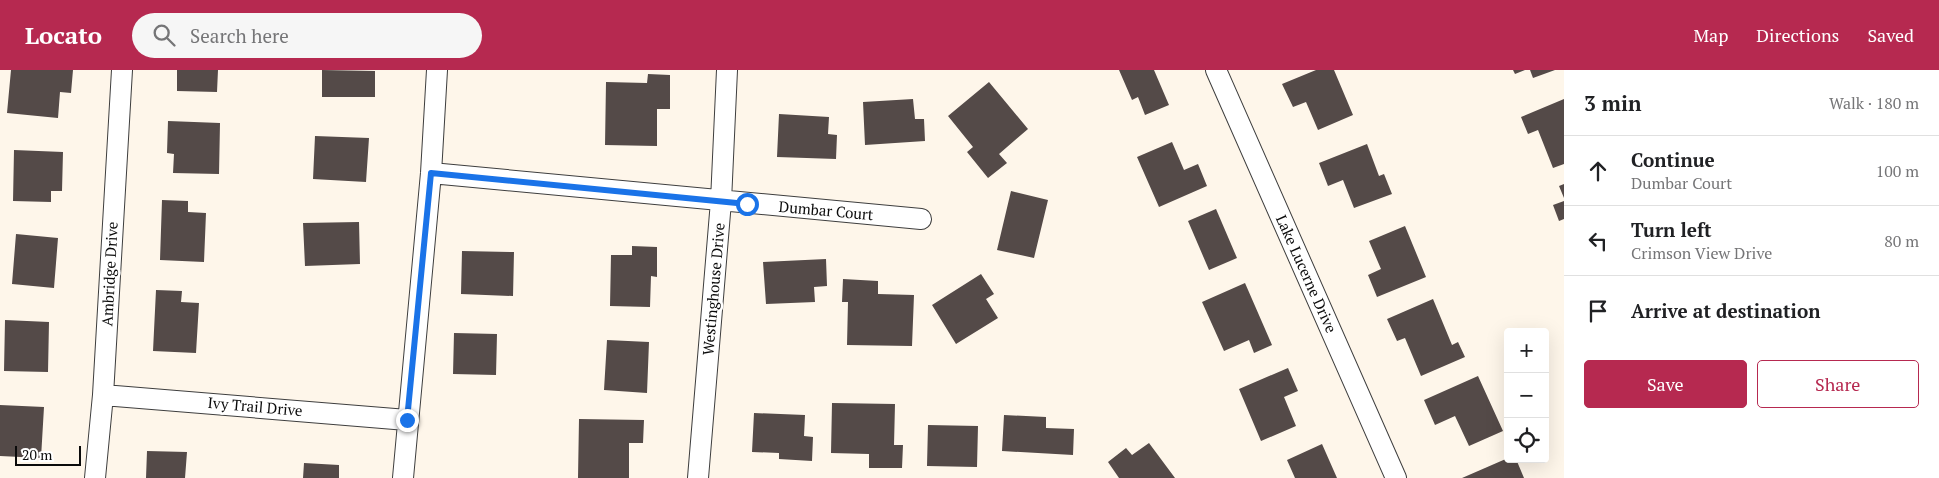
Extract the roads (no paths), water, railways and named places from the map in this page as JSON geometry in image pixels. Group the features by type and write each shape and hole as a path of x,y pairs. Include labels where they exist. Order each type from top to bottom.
{"street":[{"name":"Ambridge Drive","path":"95,478 102,395 122,70"},
{"path":"403,478 431,173 437,70"},
{"name":"Westinghouse Drive","path":"698,478 721,201 727,70"},
{"name":"Lake Lucerne Drive","path":"1216,70 1396,478"},
{"name":"Dumbar Court","path":"431,173 921,219"},
{"name":"Ivy Trail Drive","path":"102,395 407,420"}]}
